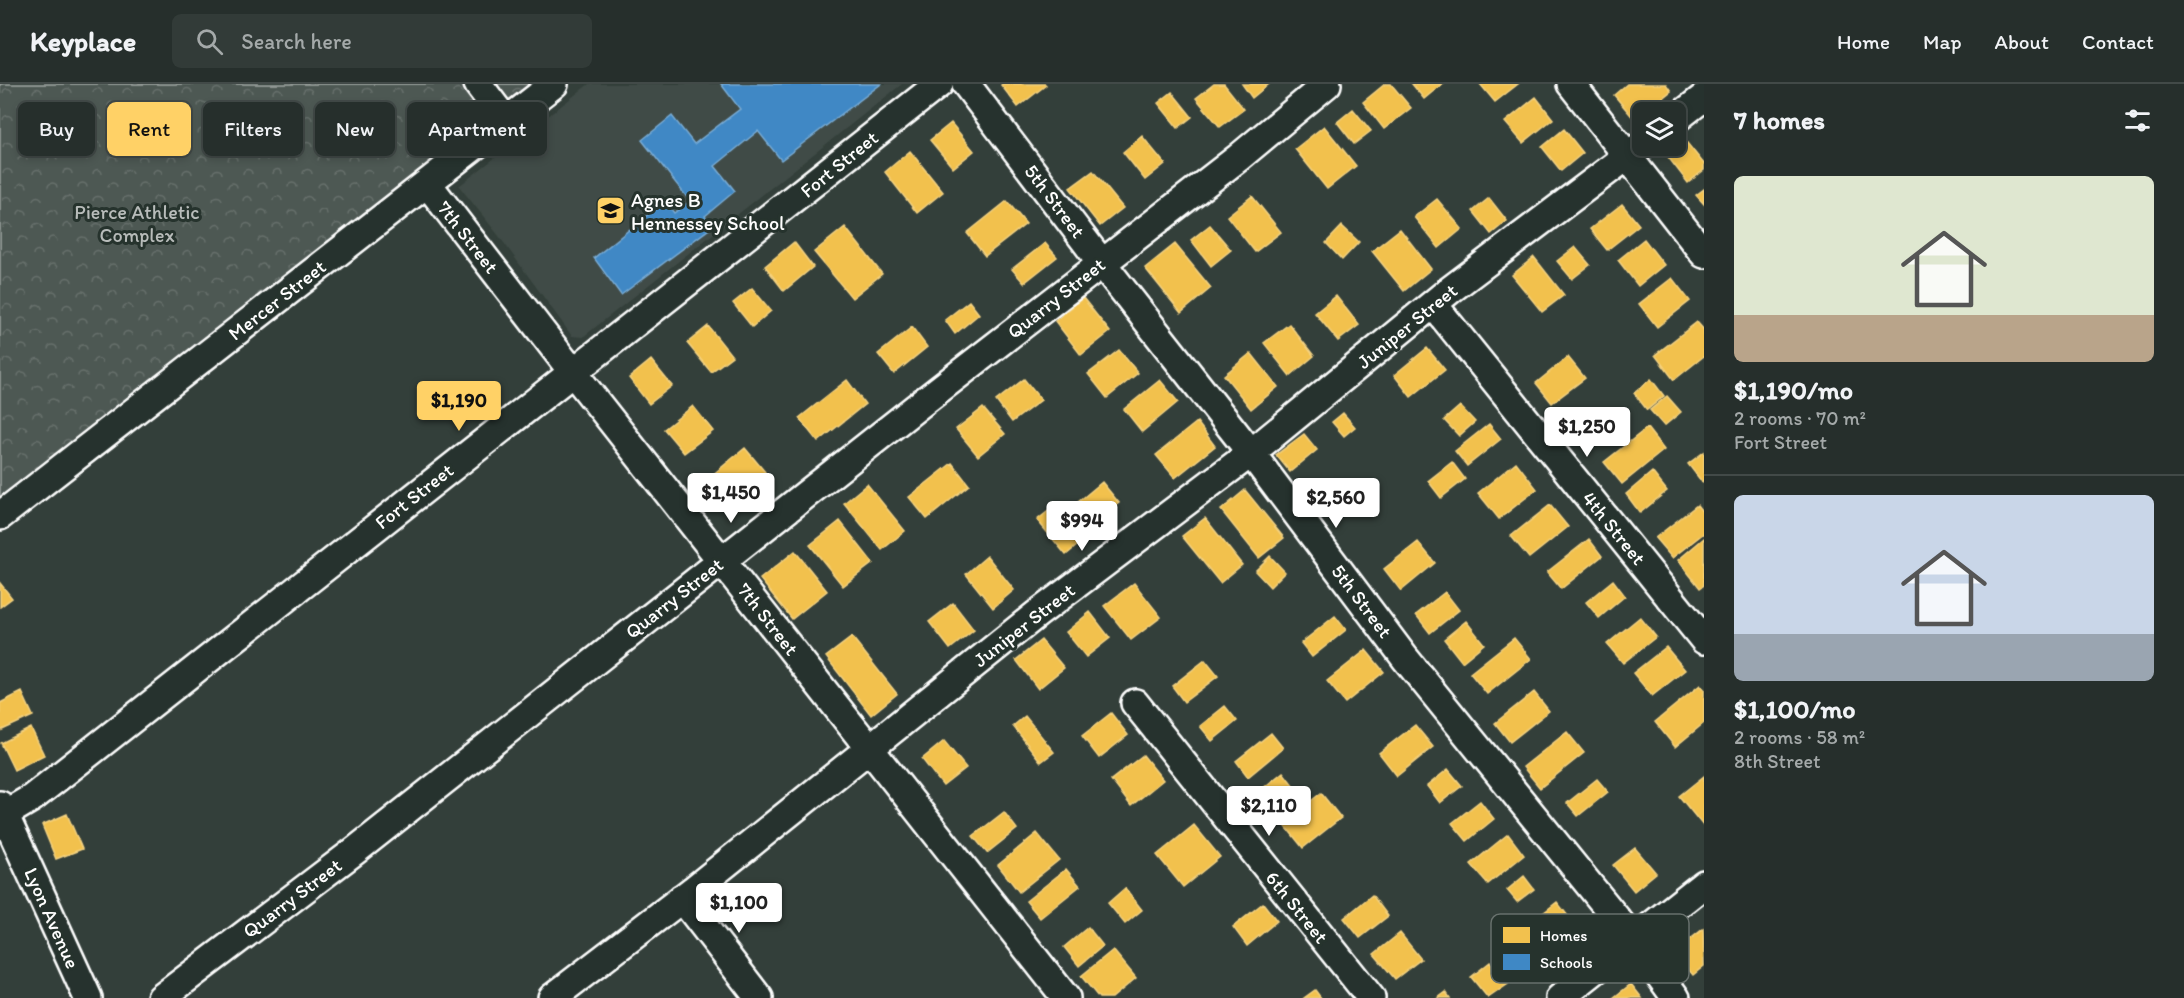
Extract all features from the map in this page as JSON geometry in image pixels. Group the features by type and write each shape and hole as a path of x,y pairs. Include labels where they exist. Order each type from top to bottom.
{"street":[{"path":"478,84 492,102"},
{"name":"Mercer Street","path":"531,102 554,84"},
{"name":"Fort Street","path":"2,812 32,798 939,84"},
{"name":"5th Street","path":"966,84 1101,262 1251,453 1405,658 1613,914"},
{"name":"Quarry Street","path":"161,998 356,850 1101,262 1238,158 1327,84"},
{"path":"1571,84 1632,147"},
{"path":"1686,111 1704,97"},
{"name":"Juniper Street","path":"552,998 682,898 1036,614 1251,453 1434,304 1632,154"},
{"name":"Mercer Street","path":"0,516 461,156"},
{"path":"1639,156 1704,254"},
{"name":"7th Street","path":"427,183 572,372 1066,998"},
{"name":"4th Street","path":"1434,304 1704,640"},
{"name":"6th Street","path":"1135,703 1371,998"},
{"name":"Lyon Avenue","path":"2,812 88,998"},
{"path":"1666,914 1704,884"},
{"path":"682,898 759,998"},
{"path":"1560,998 1579,983"},
{"name":"5th Street","path":"1665,983 1676,998"}],"shaded area":[{"name":"Agnes B Hennessey School","path":"589,84 902,84 583,337 572,336 499,236 459,186 497,156 547,156 547,117"}],"green space":[{"name":"Pierce Athletic Complex","path":"0,84 537,84 514,102 407,102 407,156 446,156 0,507"}],"building: Homes":[{"path":"1002,84 1045,84 1046,85 1018,107"},
{"path":"1214,84 1224,84 1244,109 1220,127 1196,98"},
{"path":"1242,84 1269,84 1252,98"},
{"path":"1385,84 1391,84 1411,108 1384,129 1363,102"},
{"path":"1412,84 1442,84 1424,99"},
{"path":"1480,84 1518,84 1495,102"},
{"path":"1627,84 1666,84 1671,91 1657,102 1632,102 1632,116 1614,95"},
{"path":"1172,92 1192,117 1178,128 1158,103"},
{"path":"1536,97 1553,119 1523,143 1505,122"},
{"path":"1353,109 1371,131 1354,144 1337,122"},
{"path":"951,123 974,151 953,168 930,140"},
{"path":"1324,126 1356,166 1327,189 1295,149"},
{"path":"1564,129 1583,153 1561,171 1542,147"},
{"path":"1142,136 1165,164 1145,180 1123,152"},
{"path":"1686,142 1704,164 1704,170 1688,183 1667,156 1686,156"},
{"path":"910,151 943,192 917,213 885,172"},
{"path":"1093,171 1123,208 1100,226 1070,188"},
{"path":"1704,189 1704,204 1696,195"},
{"path":"1252,196 1281,232 1255,252 1227,216"},
{"path":"1489,198 1507,221 1491,234 1473,211"},
{"path":"1437,199 1462,229 1439,248 1414,217"},
{"path":"1007,201 1026,224 985,256 967,233"},
{"path":"1622,204 1639,225 1607,250 1590,229"},
{"path":"1210,225 1231,250 1211,266 1191,240"},
{"path":"1342,226 1359,242 1342,260 1326,243"},
{"path":"845,227 882,274 852,298 814,252"},
{"path":"1400,229 1431,269 1404,291 1372,251"},
{"path":"1644,239 1664,265 1638,286 1618,260"},
{"path":"794,242 813,267 784,291 765,266"},
{"path":"1045,243 1057,257 1024,283 1012,269"},
{"path":"1175,244 1211,288 1181,313 1145,268"},
{"path":"1575,247 1590,265 1572,279 1557,261"},
{"path":"1534,257 1564,295 1542,312 1512,275"},
{"path":"1672,278 1690,301 1657,327 1639,304"},
{"path":"752,288 771,311 752,327 733,303"},
{"path":"1336,296 1359,325 1338,341 1315,313"},
{"path":"1083,298 1110,332 1081,355 1055,321"},
{"path":"969,301 979,314 955,334 945,320"},
{"path":"1697,322 1704,330 1704,356 1674,380 1655,355"},
{"path":"1289,324 1314,356 1290,376 1264,343"},
{"path":"708,326 732,356 711,372 687,343"},
{"path":"912,327 927,347 894,374 878,354"},
{"path":"1427,348 1445,370 1411,397 1394,375"},
{"path":"1119,350 1138,373 1107,398 1088,374"},
{"path":"1251,353 1278,387 1251,409 1224,375"},
{"path":"1568,357 1585,378 1552,403 1536,383"},
{"path":"651,360 672,386 649,404 629,378"},
{"path":"1024,379 1041,400 1012,422 996,401"},
{"path":"1651,379 1664,396 1647,410 1634,393"},
{"path":"847,380 865,404 818,442 799,418"},
{"path":"1160,380 1178,402 1142,432 1124,409"},
{"path":"1667,396 1681,412 1664,426 1650,410"},
{"path":"693,406 713,431 684,453 664,429"},
{"path":"1460,406 1475,422 1459,436 1444,420"},
{"path":"983,408 1005,434 978,456 956,429"},
{"path":"1343,413 1355,427 1344,436 1332,422"},
{"path":"1197,422 1215,446 1175,478 1156,455"},
{"path":"1489,424 1501,439 1467,466 1455,451"},
{"path":"1647,428 1664,450 1622,484 1604,462"},
{"path":"1304,434 1317,450 1290,472 1276,455"},
{"path":"745,448 765,472 730,500 711,476"},
{"path":"1704,452 1704,480 1702,482 1688,464"},
{"path":"1452,462 1465,479 1441,498 1428,481"},
{"path":"1516,462 1537,489 1499,519 1478,493"},
{"path":"952,463 969,485 927,519 909,497"},
{"path":"1652,472 1667,491 1640,513 1626,494"},
{"path":"1102,482 1119,503 1095,522 1078,502"},
{"path":"867,484 905,531 882,550 844,503"},
{"path":"1245,490 1284,538 1259,558 1221,510"},
{"path":"1056,505 1084,540 1066,555 1037,520"},
{"path":"1550,505 1568,527 1529,558 1511,536"},
{"path":"1697,505 1704,514 1704,533 1672,558 1655,538"},
{"path":"1205,518 1242,565 1220,583 1182,536"},
{"path":"840,521 873,563 843,586 810,545"},
{"path":"1704,538 1704,585 1700,588 1678,560"},
{"path":"1589,539 1602,556 1561,589 1547,572"},
{"path":"1418,542 1435,563 1401,591 1384,569"},
{"path":"795,551 827,591 792,619 760,579"},
{"path":"987,556 1014,590 993,608 966,574"},
{"path":"1270,556 1285,572 1270,587 1255,571"},
{"path":"1613,580 1625,596 1599,618 1586,602"},
{"path":"0,583 12,598 0,607"},
{"path":"1134,583 1161,617 1131,640 1104,606"},
{"path":"1445,592 1459,610 1430,633 1416,615"},
{"path":"953,603 974,630 950,649 929,622"},
{"path":"1090,612 1110,638 1086,657 1066,632"},
{"path":"1335,616 1346,630 1312,657 1301,643"},
{"path":"1640,617 1656,637 1623,663 1607,644"},
{"path":"1466,621 1484,644 1462,662 1444,639"},
{"path":"852,637 897,694 871,715 826,657"},
{"path":"1514,638 1531,659 1487,694 1470,673"},
{"path":"1041,640 1064,668 1038,689 1016,660"},
{"path":"1666,647 1685,670 1652,696 1633,673"},
{"path":"1366,650 1384,672 1345,703 1327,681"},
{"path":"1205,660 1218,676 1184,702 1172,686"},
{"path":"1700,685 1704,690 1704,723 1675,747 1655,722"},
{"path":"22,692 33,716 0,731 0,703"},
{"path":"1534,692 1549,711 1510,742 1495,723"},
{"path":"1225,706 1237,721 1212,741 1200,726"},
{"path":"1111,713 1128,735 1099,758 1082,736"},
{"path":"1025,716 1054,752 1041,762 1013,726"},
{"path":"1415,725 1433,747 1397,776 1379,753"},
{"path":"31,728 44,755 14,770 1,743"},
{"path":"1567,732 1584,753 1540,788 1523,767"},
{"path":"1271,733 1283,748 1248,777 1236,761"},
{"path":"944,741 966,768 943,786 922,759"},
{"path":"1143,755 1163,780 1131,806 1111,780"},
{"path":"1448,769 1462,786 1440,803 1427,786"},
{"path":"1283,772 1300,794 1264,824 1246,802"},
{"path":"1704,776 1704,827 1679,796"},
{"path":"1597,779 1608,792 1578,816 1567,803"},
{"path":"1321,793 1341,818 1303,848 1283,823"},
{"path":"1480,801 1494,819 1467,841 1452,823"},
{"path":"1004,812 1017,829 987,853 973,836"},
{"path":"67,814 82,849 56,859 42,825"},
{"path":"1194,825 1220,857 1183,887 1157,855"},
{"path":"1037,833 1059,860 1019,892 998,865"},
{"path":"1508,834 1524,855 1488,884 1471,864"},
{"path":"1635,848 1656,873 1634,891 1613,865"},
{"path":"1066,869 1080,886 1040,918 1026,901"},
{"path":"1524,876 1534,889 1517,902 1507,890"},
{"path":"1125,888 1142,910 1125,924 1108,903"},
{"path":"1372,895 1388,916 1360,938 1344,918"},
{"path":"1557,902 1566,914 1542,914"},
{"path":"1263,903 1277,921 1247,946 1233,927"},
{"path":"1088,927 1103,946 1079,966 1064,947"},
{"path":"1703,929 1704,966 1693,975 1689,970 1689,940"},
{"path":"1400,933 1421,959 1395,979 1374,954"},
{"path":"1113,950 1136,978 1112,998 1099,998 1081,976"},
{"path":"1490,962 1491,983 1508,984 1488,998 1471,977"},
{"path":"1631,984 1642,998 1613,998"},
{"path":"1315,990 1321,998 1304,998"},
{"path":"1446,992 1450,998 1438,998"}],"building: Schools":[{"name":"Agnes B Hennessey School","path":"721,84 881,84 781,160 758,131 715,166 735,191 705,216 713,226 621,295 594,258 665,201 674,213 690,201 642,140 672,116 694,144 740,109"}],"place":[{"name":"Agnes B Hennessey School","path":"610,211"}]}
